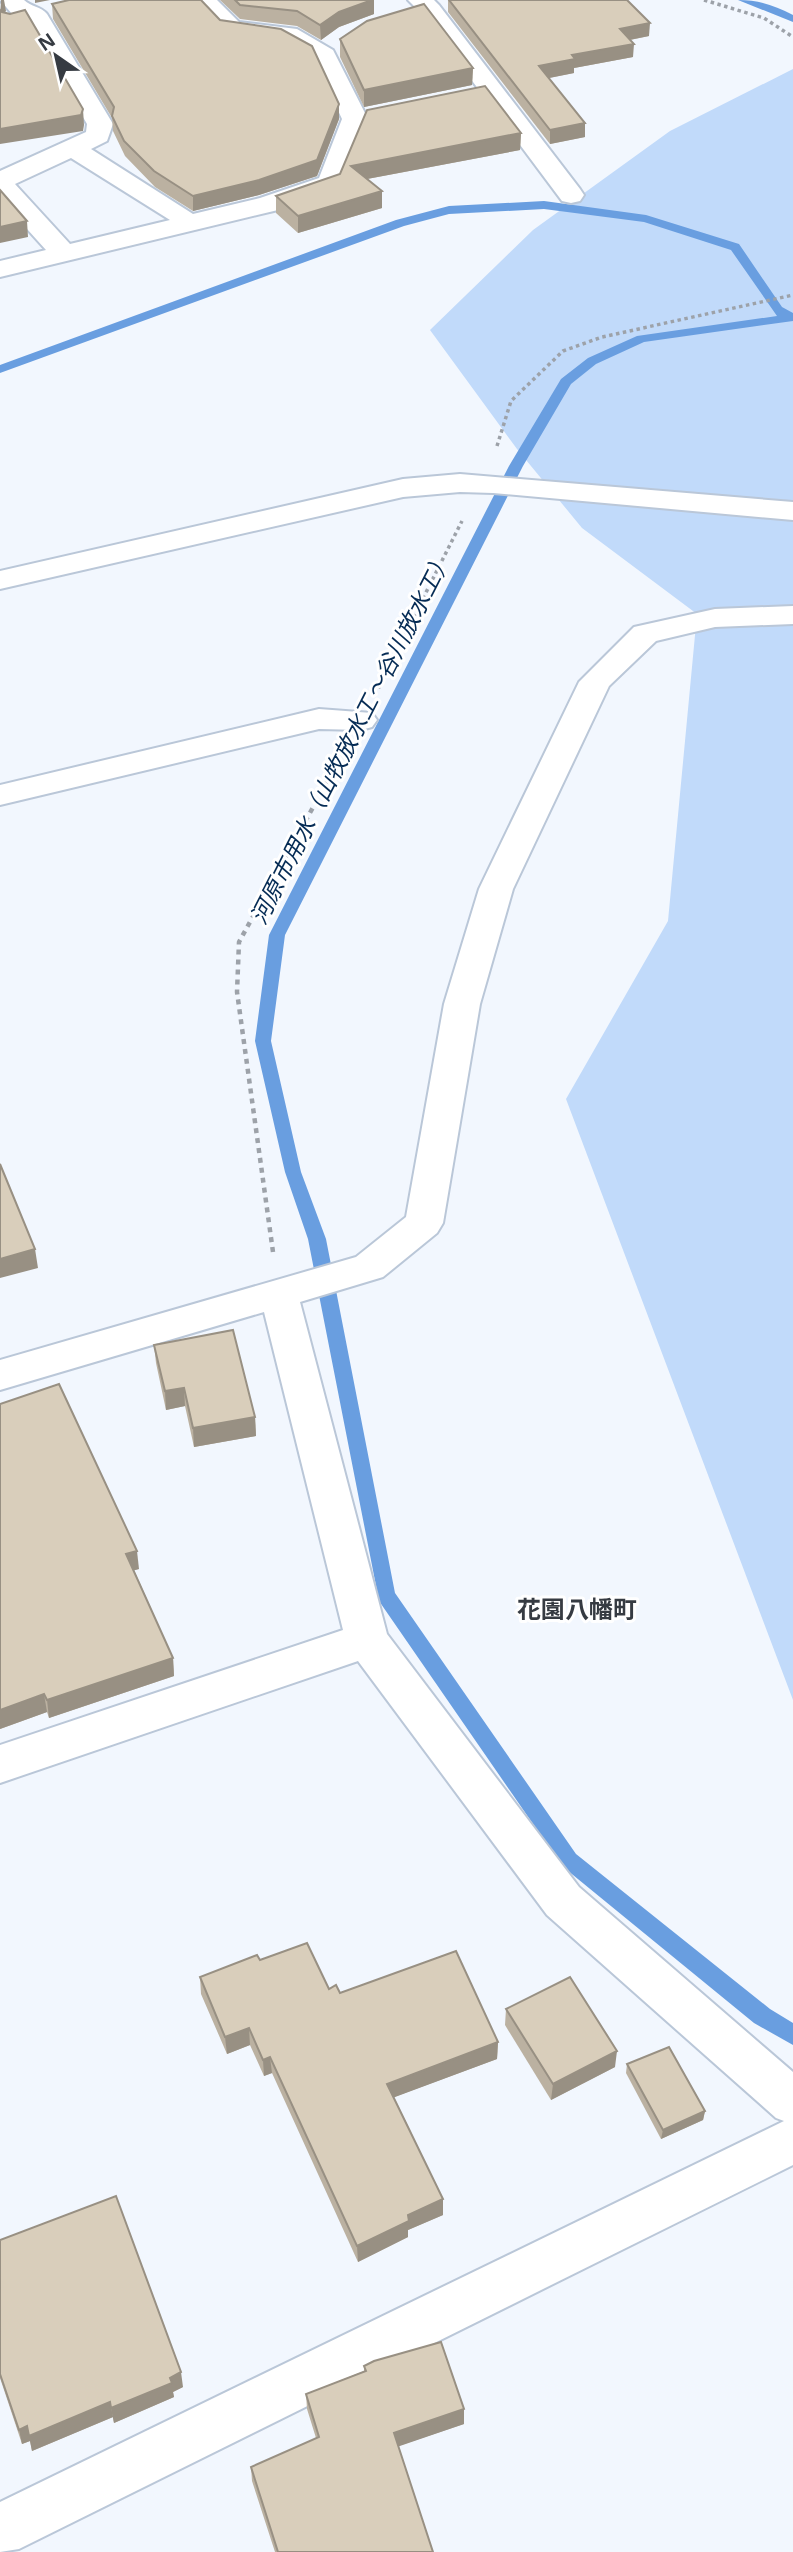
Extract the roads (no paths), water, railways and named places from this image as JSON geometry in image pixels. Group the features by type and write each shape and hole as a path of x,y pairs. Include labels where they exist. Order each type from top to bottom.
{"street":[{"path":"11,0 20,10 47,11"},
{"path":"0,269 270,204 330,183 355,119 332,47 288,34 232,28 203,0"},
{"path":"427,7 495,91 571,195"},
{"path":"0,22 47,11"},
{"path":"47,11 100,124 98,136 0,183 64,254"},
{"path":"470,96 495,91"},
{"path":"355,119 380,114"},
{"path":"74,149 180,215 187,224"},
{"path":"0,580 403,488 460,483 793,511"},
{"path":"0,1375 369,1266 424,1223 461,1004 496,889 596,681 645,634 715,618 793,615"},
{"path":"0,795 319,719 361,720"},
{"path":"310,1284 368,1640 563,1902 793,2102"},
{"path":"0,1764 368,1640"},
{"path":"0,2530 793,2140"}],"waterway":[{"path":"743,0 769,7 793,19"},
{"path":"0,369 400,223 449,210 544,205 646,219 735,247 778,310 788,318"},
{"name":"河原市用水（山牧放水工～谷川放水工）","path":"788,318 793,317"},
{"name":"河原市用水（山牧放水工～谷川放水工）","path":"788,318 641,339 592,361 566,382 516,466 277,935 263,1041 293,1172 317,1239 386,1595 569,1860 762,2016 793,2035"}],"district":[{"name":"花園八幡町","path":"577,1610"}]}
